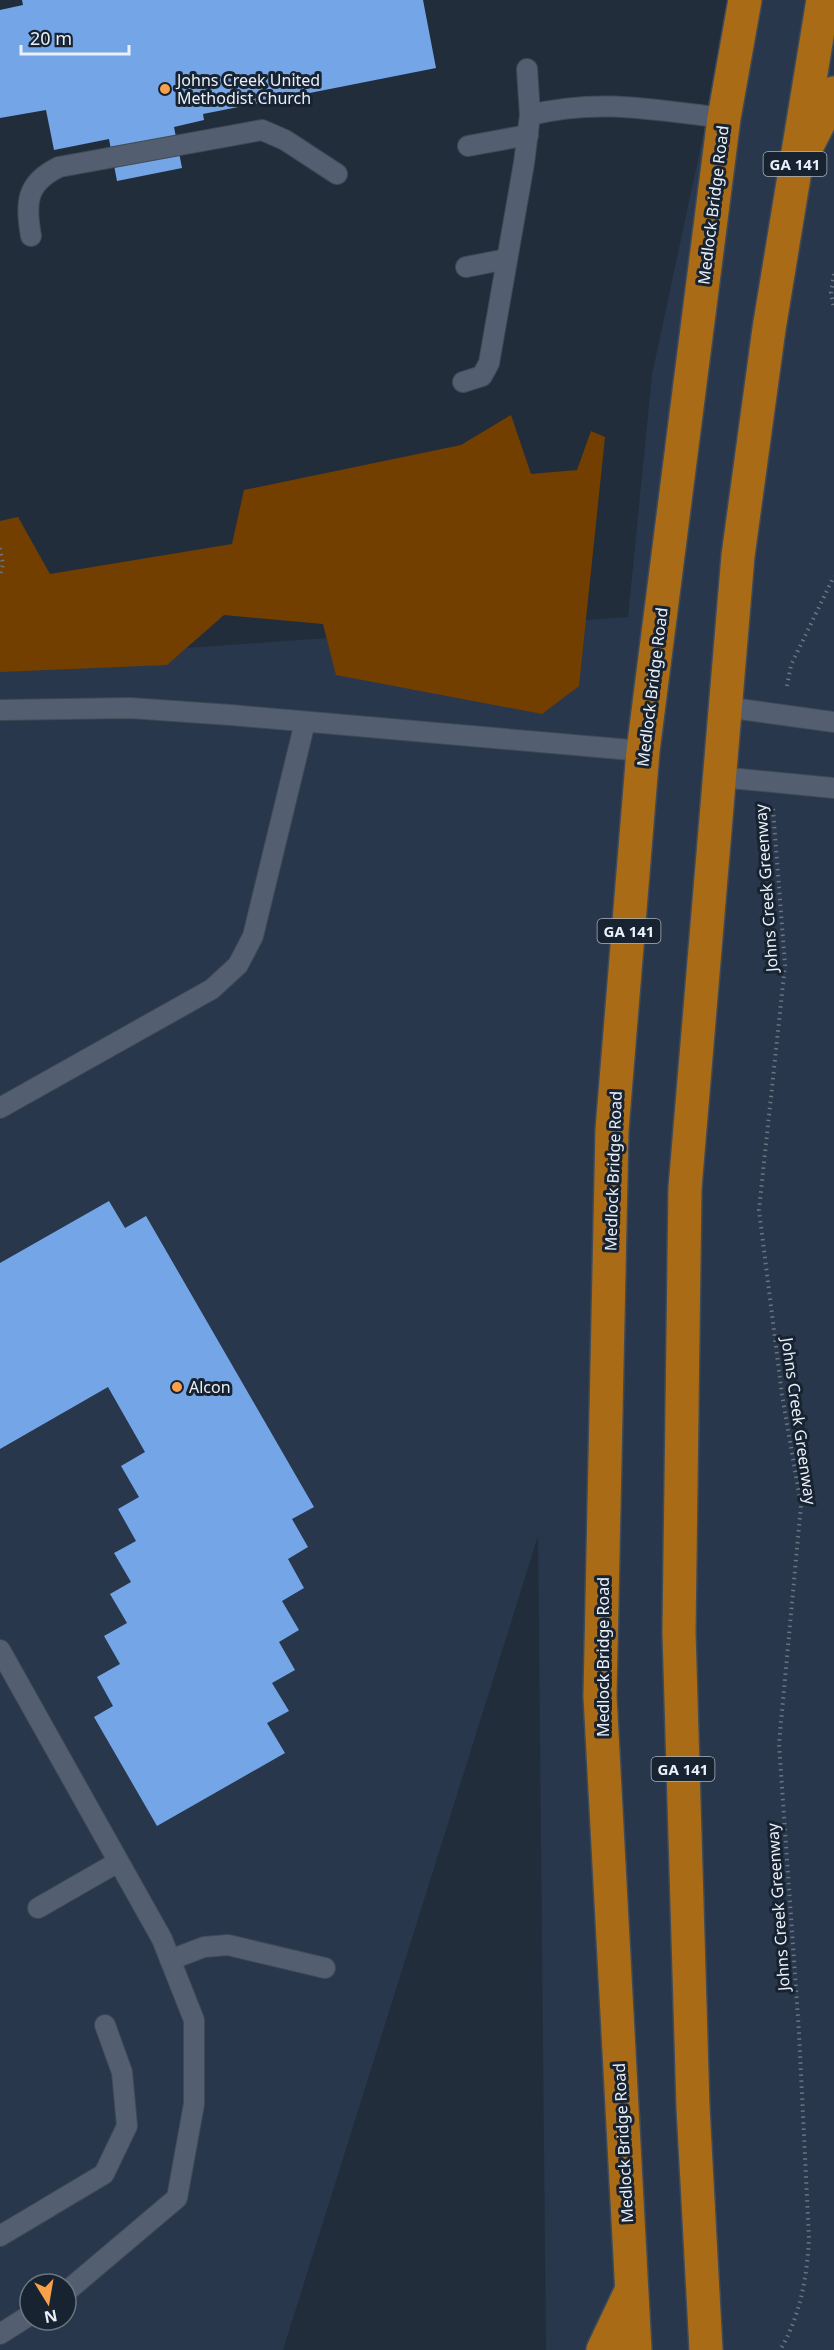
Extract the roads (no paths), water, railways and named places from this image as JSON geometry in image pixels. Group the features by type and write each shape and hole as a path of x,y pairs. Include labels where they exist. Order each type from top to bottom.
{"highway":[{"name":"Medlock Bridge Road","path":"636,2350 600,1696 612,1130 643,751 724,118 745,0"},
{"name":"GA 141","path":"706,2350 693,2107 680,1632 685,1188 738,556 793,172 823,0"},
{"path":"793,172 834,93"},
{"path":"603,2350 632,2289"}],"lane":[{"path":"463,382 482,376 487,371 529,125 526,69"},
{"path":"468,146 529,125 562,107 603,104 724,118"},
{"path":"31,236 27,201 39,180 59,167 262,130 285,140 337,174"},
{"path":"466,267 507,259"},
{"path":"725,707 834,722"},
{"path":"0,710 130,708 643,751"},
{"path":"0,1108 212,989 238,965 253,936 305,722"},
{"path":"720,777 834,788"},
{"path":"0,1650 162,1940 194,2020 194,2104 177,2198 78,2282"},
{"path":"38,1908 118,1862"},
{"path":"170,1960 204,1947 228,1945 325,1968"},
{"path":"0,2236 104,2174 127,2126 122,2072 105,2025"},
{"path":"0,2334 18,2323"}],"place":[{"name":"Johns Creek United Methodist Church","path":"165,89"},
{"name":"Alcon","path":"177,1387"}]}
